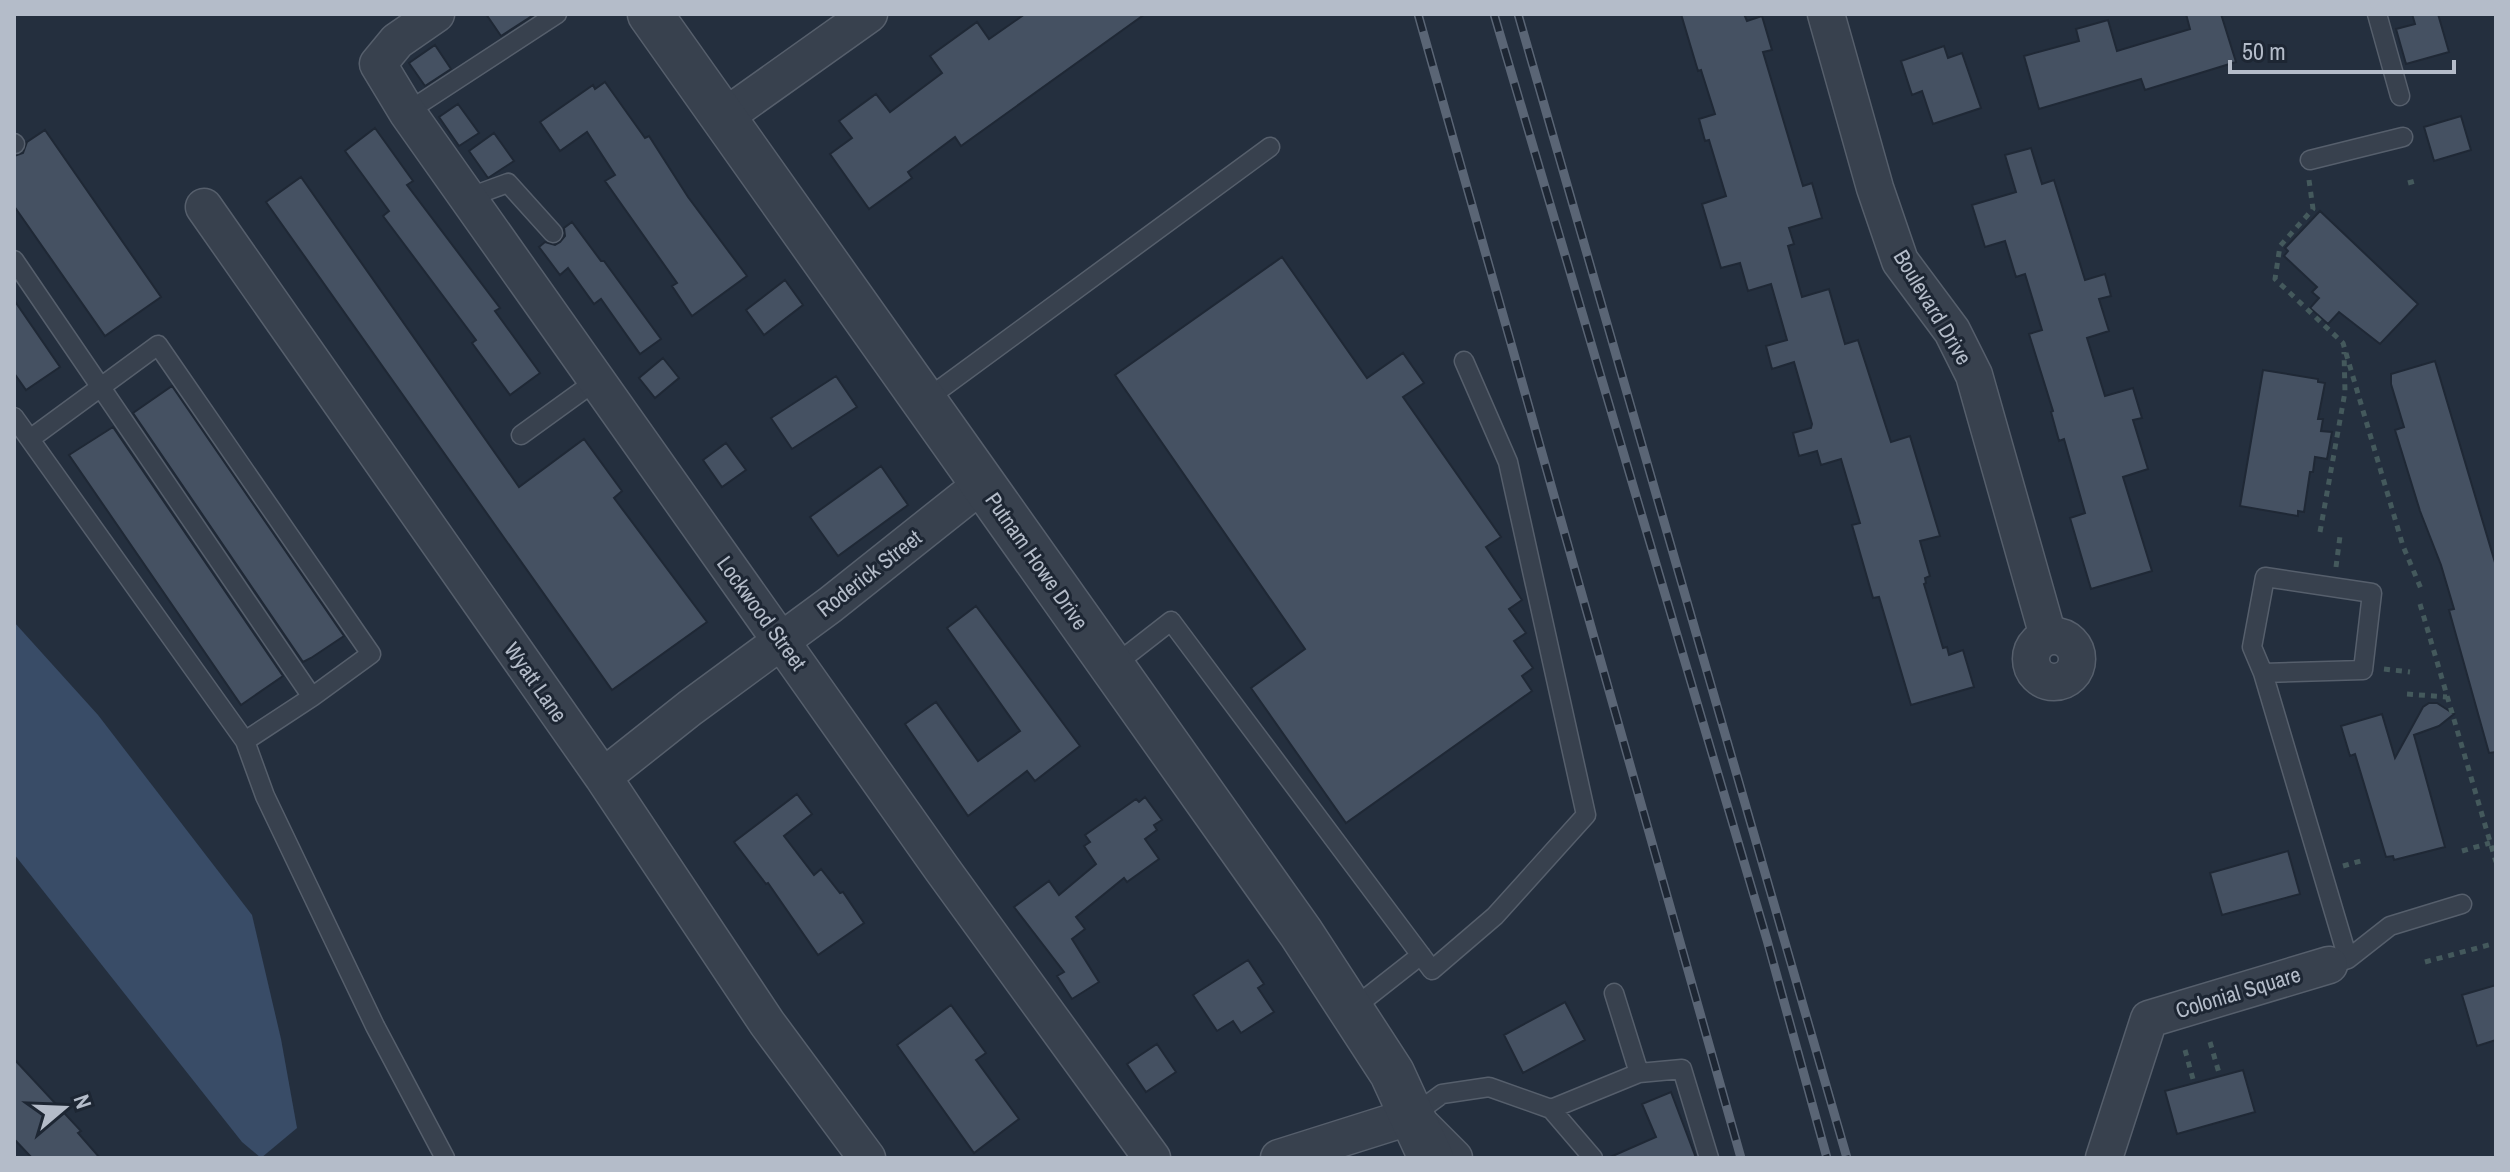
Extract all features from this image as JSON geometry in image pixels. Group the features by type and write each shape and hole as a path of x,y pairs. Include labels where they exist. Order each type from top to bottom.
{"street":[{"name":"Lockwood Street","path":"436,14 397,41 378,64 407,112 942,869 1152,1158"},
{"name":"Putnam Howe Drive","path":"650,14 1301,933 1392,1073 1431,1158"},
{"path":"723,118 869,14"},
{"name":"Boulevard Drive","path":"1838,17 1875,188 1900,261 1952,331 1974,375 2048,636"},
{"name":"Wyatt Lane","path":"204,207 603,777 767,1023 867,1158"},
{"name":"Roderick Street","path":"603,777 982,484"},
{"name":"Colonial Square","path":"2104,1158 2149,1019 2339,962"},
{"path":"1279,1158 1412,1116 1454,1158"}],"lane":[{"path":"407,112 557,14"},
{"path":"2377,14 2400,96"},
{"path":"2310,160 2403,137"},
{"path":"923,401 1270,147"},
{"path":"467,198 508,183 553,233"},
{"path":"14,260 312,697"},
{"path":"30,439 158,345 371,654 245,741"},
{"path":"1112,667 1171,621 1432,970 1495,916 1586,815 1508,462 1464,361"},
{"path":"521,435 597,380"},
{"path":"14,417 245,741 272,811 375,1026 445,1158"},
{"path":"2263,673 2363,670 2372,593 2265,577 2252,647 2263,673 2339,962 2390,926 2462,904"},
{"path":"1351,1010 1421,955"},
{"path":"1614,993 1639,1073"},
{"path":"1551,1109 1639,1073 1682,1069 1709,1158"},
{"path":"1412,1116 1442,1094 1489,1087 1551,1109 1593,1158"}],"path":[{"path":"2408,183 2419,180"},
{"path":"2313,209 2280,246 2275,279 2343,343 2403,546 2422,591"},
{"path":"2320,532 2345,392 2343,343"},
{"path":"2392,544 2403,546"},
{"path":"2420,604 2496,862"},
{"path":"2407,694 2447,697"},
{"path":"2462,851 2490,843"},
{"path":"2425,962 2496,943"},
{"path":"2210,1042 2219,1073"},
{"path":"2185,1050 2193,1079"}],"water":[{"path":"14,622 98,715 252,915 281,1039 297,1128 261,1158 242,1142 14,854"}],"building":[{"path":"486,14 535,14 501,36"},
{"path":"1025,14 1145,14 961,146 955,137 908,172 912,178 869,209 830,154 852,138 839,121 876,94 890,112 942,73 930,56 977,22 989,39"},
{"path":"1681,14 1744,14 1747,21 1762,16 1772,50 1763,52 1803,186 1812,183 1822,218 1789,228 1794,244 1788,246 1802,297 1829,289 1845,344 1858,340 1891,442 1910,436 1940,536 1920,541 1930,576 1925,578 1924,584 1943,648 1947,647 1949,655 1963,650 1974,687 1911,705 1879,597 1873,598 1852,525 1860,523 1841,459 1821,465 1817,451 1799,456 1793,433 1811,428 1812,424 1794,362 1772,369 1766,346 1787,340 1771,284 1748,291 1740,263 1721,268 1702,204 1726,196 1709,140 1705,141 1699,119 1715,114"},
{"path":"2186,14 2221,14 2236,62 2145,90 2141,79 2039,109 2024,56 2079,41 2076,29 2108,20 2117,51 2190,29"},
{"path":"2412,14 2438,14 2449,52 2406,64 2396,29 2415,24"},
{"path":"435,45 451,69 425,86 409,63"},
{"path":"1944,46 1948,58 1962,53 1981,108 1933,124 1922,91 1912,95 1901,61"},
{"path":"605,82 645,138 649,136 688,197 747,276 692,316 672,286 677,283 605,181 615,175 587,132 560,151 540,122 593,85 595,89"},
{"path":"458,104 479,133 459,146 439,117"},
{"path":"2461,116 2471,150 2434,161 2424,127"},
{"path":"375,128 413,181 407,185 500,308 495,311 540,373 510,395 472,343 476,340 383,216 389,211 345,151"},
{"path":"45,130 161,297 105,336 14,206 14,156 23,153 27,142"},
{"path":"494,133 514,161 488,178 469,151"},
{"path":"2031,148 2042,184 2054,180 2085,280 2105,274 2111,296 2099,299 2109,331 2087,338 2105,396 2133,388 2142,418 2133,420 2148,469 2123,477 2152,571 2091,589 2070,518 2085,513 2064,439 2059,441 2029,334 2042,330 2025,274 2016,277 2005,241 1985,247 1972,205 2016,192 2005,155"},
{"path":"301,177 519,487 584,439 622,491 614,498 707,622 612,690 266,202"},
{"path":"2320,211 2418,304 2380,344 2339,312 2328,324 2310,308 2319,298 2312,292 2317,287 2284,256 2288,251 2285,248"},
{"path":"572,222 661,339 640,354 601,299 594,304 568,268 560,275 539,247 545,242 555,245 560,242 565,236 564,228"},
{"path":"1282,257 1367,378 1403,353 1424,383 1403,397 1501,537 1486,547 1522,600 1509,609 1526,633 1514,641 1533,668 1522,676 1532,691 1346,823 1251,688 1305,649 1115,375"},
{"path":"785,280 803,305 764,335 746,310"},
{"path":"14,300 60,367 26,390 14,373"},
{"path":"663,358 679,378 655,398 639,378"},
{"path":"2435,361 2496,566 2496,752 2489,753 2449,610 2454,609 2395,430 2404,427 2391,374"},
{"path":"2263,370 2318,379 2318,382 2325,383 2318,419 2323,419 2321,431 2332,432 2327,459 2315,457 2304,512 2298,511 2298,516 2240,506"},
{"path":"836,376 857,407 792,449 771,418"},
{"path":"172,386 344,636 303,662 133,413"},
{"path":"113,427 283,676 241,705 69,455"},
{"path":"726,443 746,470 722,487 703,460"},
{"path":"881,466 908,505 838,556 810,517"},
{"path":"976,606 1080,746 1035,781 1027,771 968,816 905,724 936,702 978,761 1020,731 947,628"},
{"path":"2437,703 2454,714 2439,726 2414,735 2445,847 2394,860 2393,856 2386,857 2355,754 2350,756 2341,726 2382,714 2395,758 2423,707"},
{"path":"797,794 812,814 784,836 814,875 821,869 840,893 843,892 864,923 818,955 768,883 734,842"},
{"path":"1145,797 1162,820 1154,825 1157,830 1145,839 1159,859 1127,882 1124,878 1076,917 1085,929 1072,939 1099,982 1072,999 1057,976 1064,972 1014,907 1049,881 1059,895 1096,864 1084,846 1090,842 1085,835 1136,799 1139,802"},
{"path":"2288,851 2300,894 2222,915 2210,873"},
{"path":"1248,960 1264,984 1258,988 1274,1012 1241,1033 1233,1021 1217,1031 1193,995"},
{"path":"2496,985 2496,1040 2477,1046 2462,995"},
{"path":"1565,1002 1585,1040 1523,1073 1504,1035"},
{"path":"951,1005 986,1053 976,1060 1019,1119 974,1153 897,1045"},
{"path":"1157,1044 1176,1072 1146,1092 1127,1064"},
{"path":"14,1059 81,1131 78,1133 100,1158 32,1158 14,1139"},
{"path":"2243,1070 2255,1112 2177,1134 2165,1091"},
{"path":"1671,1092 1696,1158 1608,1158 1656,1137 1642,1104"}],"railway":[{"path":"1418,14 1741,1158"},
{"path":"1494,14 1767,940 1827,1158"},
{"path":"1518,14 1847,1158"}]}
